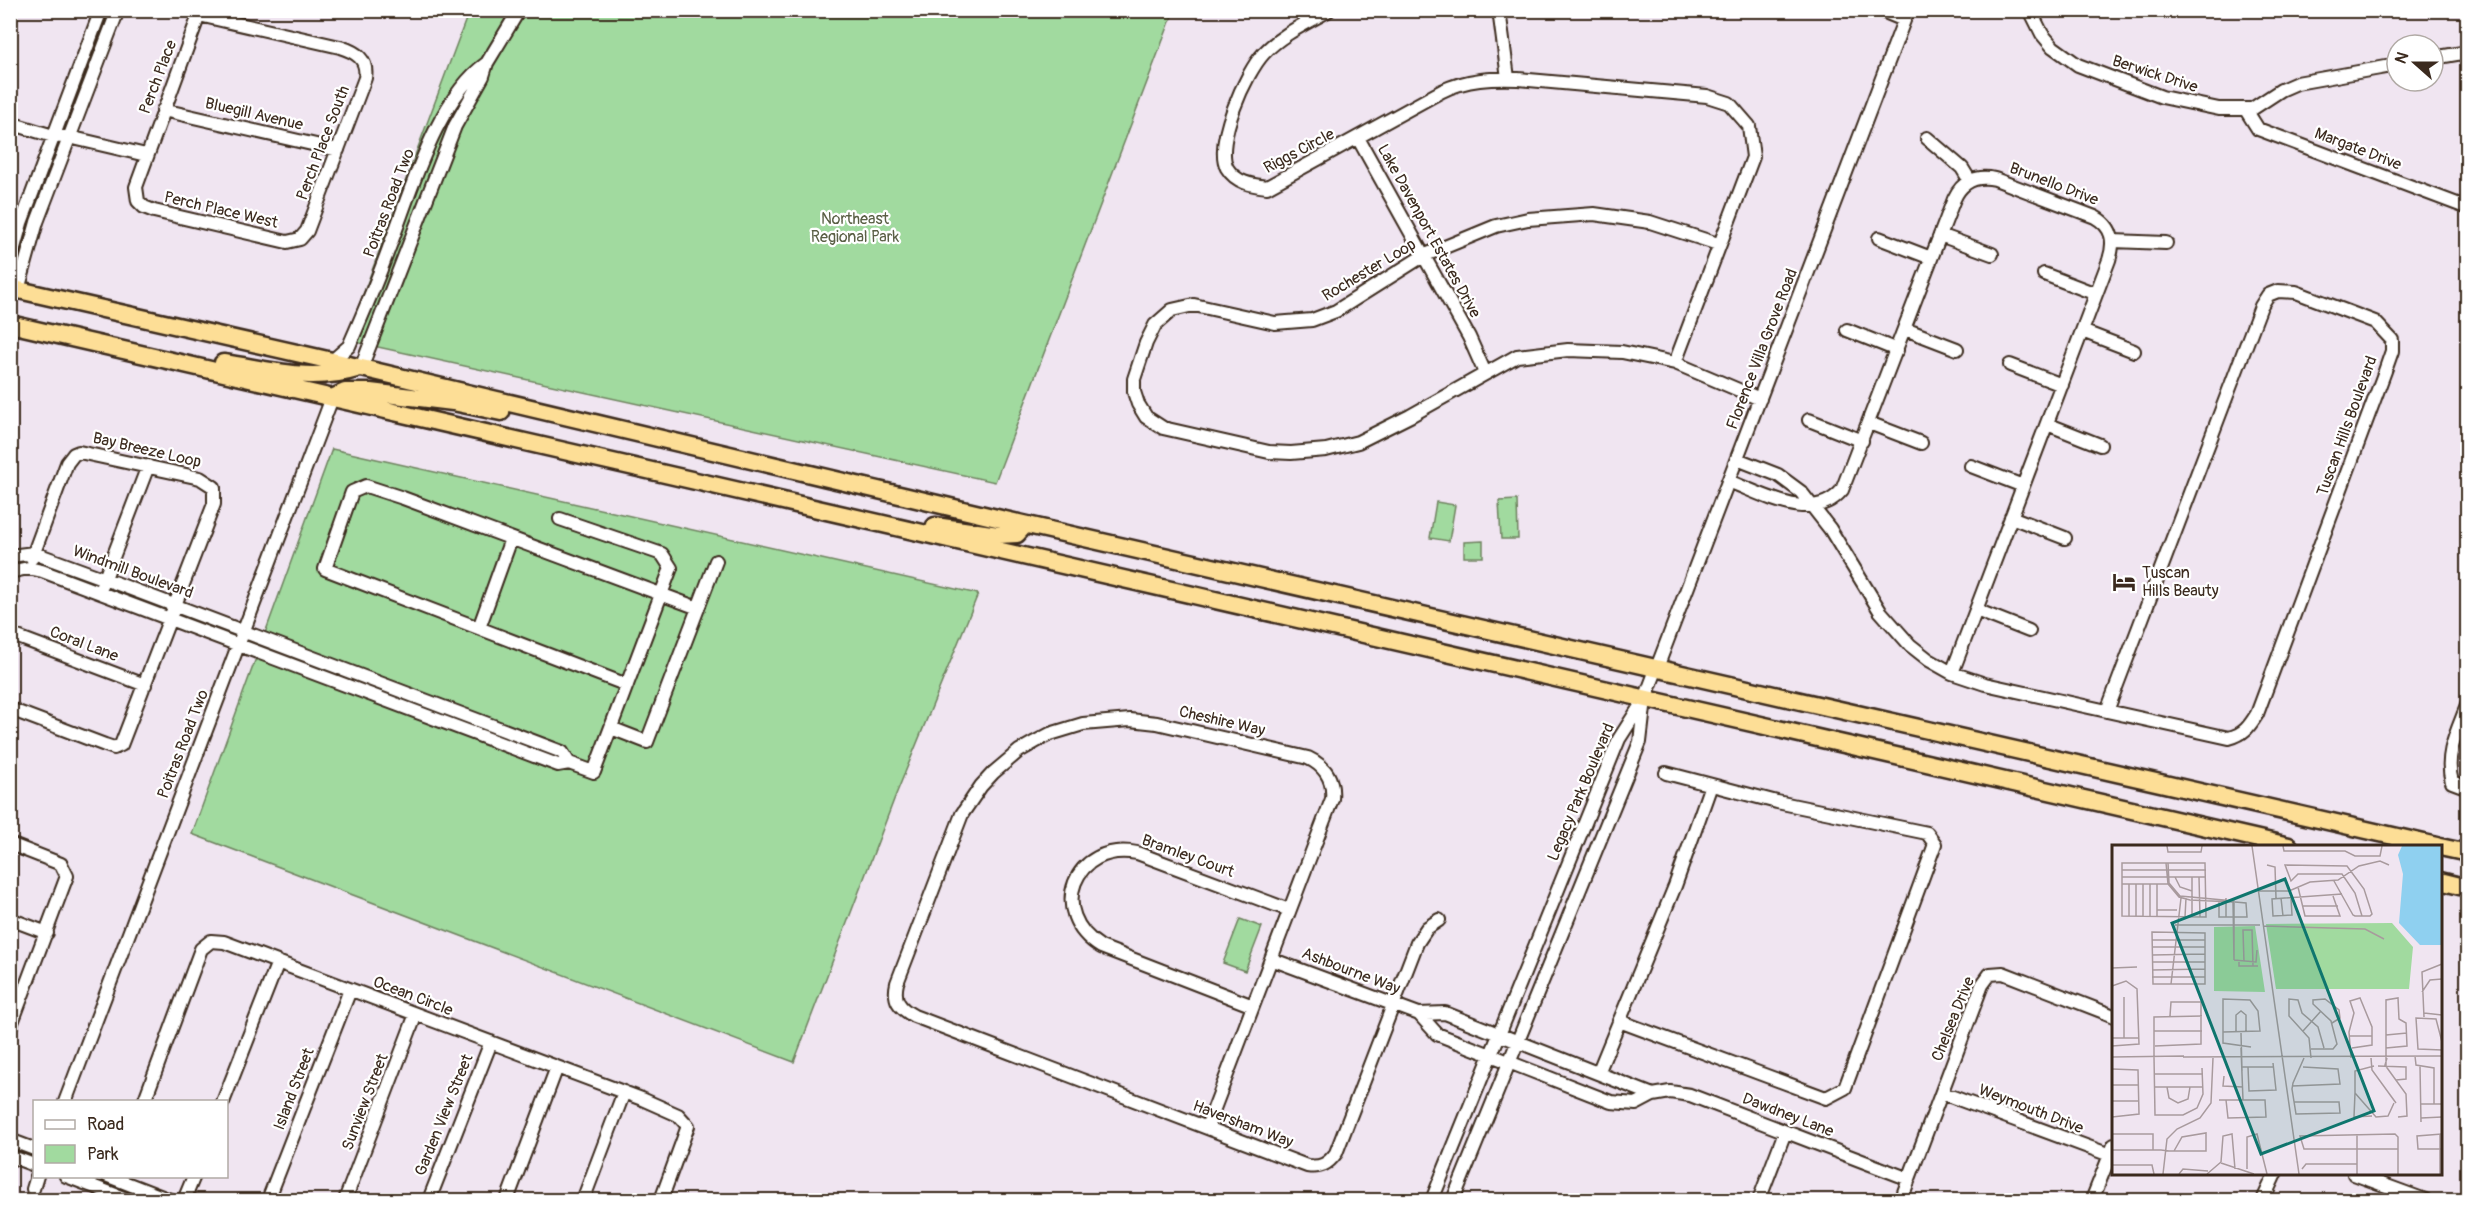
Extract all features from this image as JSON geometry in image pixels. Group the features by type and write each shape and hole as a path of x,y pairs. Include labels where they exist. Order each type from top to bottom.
{"highway":[{"path":"13,291 332,361 1025,525 2430,845"},
{"path":"10,324 2285,845"},
{"path":"96,344 126,342 215,362 304,376 325,376 361,368"},
{"path":"332,398 345,392 370,392 453,402 570,428 596,423"},
{"path":"810,507 843,507 916,523 998,535 1017,534 1025,525"},
{"path":"2442,848 2468,853"},
{"path":"2442,858 2468,863"},
{"path":"2442,882 2468,888"}],"street":[{"path":"10,262 21,223 101,10"},
{"path":"13,291 118,10"},
{"name":"Poitras Road Two","path":"361,368 451,136 483,76 487,63 519,10"},
{"name":"Riggs Circle","path":"1329,10 1281,37 1263,54 1244,82 1223,145 1227,168 1244,184 1267,187 1453,86 1490,78 1707,96 1729,103 1749,126 1753,157 1718,244 1675,363"},
{"path":"1498,10 1508,78"},
{"path":"1880,10 1906,15"},
{"name":"Berwick Drive","path":"2030,10 2042,34 2054,47 2078,65 2162,97 2219,109 2246,110"},
{"name":"Perch Place South","path":"200,13 340,47 361,57 366,67 365,78 308,231 300,239"},
{"name":"Perch Place","path":"138,201 136,187 146,155 200,13"},
{"name":"Florence Villa Grove Road","path":"1645,699 1906,15"},
{"path":"2445,56 2468,52"},
{"name":"Poitras Road Two","path":"332,361 349,346 437,128 459,92 477,70 487,63"},
{"path":"2246,110 2297,83 2385,67"},
{"name":"Bluegill Avenue","path":"163,110 338,150"},
{"name":"Margate Drive","path":"2246,110 2258,129 2468,208"},
{"path":"10,123 53,136 69,137 146,155"},
{"name":"Lake Davenport Estates Drive","path":"1358,138 1469,337 1485,373"},
{"path":"1728,481 1797,506 1812,507 1831,501 1842,490 1957,193 1970,181 1962,168 1927,138"},
{"name":"Brunello Drive","path":"1970,181 1981,177 1995,179 2095,217 2110,229 2113,241"},
{"name":"Perch Place West","path":"138,201 144,207 154,211 287,242 300,239"},
{"name":"Rochester Loop","path":"1485,373 1370,437 1311,453 1269,452 1163,428 1146,417 1140,409 1134,392 1134,379 1146,343 1161,318 1172,310 1194,305 1275,323 1312,320 1336,311 1423,256 1496,226 1528,219 1586,215 1650,222 1718,244"},
{"path":"1940,235 1992,254"},
{"path":"1879,238 1931,258"},
{"path":"1952,673 2111,254 2113,241 2166,243"},
{"path":"2044,274 2096,294"},
{"name":"Tuscan Hills Boulevard","path":"1812,507 1830,529 1893,629 1929,660 1952,673 1985,684 2107,711 2229,738 2240,735 2247,730 2257,714 2389,361 2392,340 2375,322 2296,292 2278,291 2268,295 2107,711"},
{"path":"1905,329 1957,349"},
{"path":"1847,330 1897,350"},
{"path":"2082,331 2134,351"},
{"path":"1485,373 1517,357 1568,350 1622,352 1675,363 1760,399"},
{"path":"2010,365 2062,385"},
{"name":"Poitras Road Two","path":"66,1100 332,398"},
{"path":"1809,420 1862,441"},
{"path":"1869,423 1921,443"},
{"path":"2047,424 2100,445"},
{"name":"Bay Breeze Loop","path":"10,709 105,745 118,747 126,737 146,685 214,504 215,491 211,483 200,478 85,452 74,454 67,464 34,553"},
{"path":"1737,459 1786,480 1801,492 1812,507"},
{"path":"99,592 147,466"},
{"path":"1971,466 2023,486"},
{"path":"627,685 325,569 352,492 366,486 698,608"},
{"path":"2011,517 2065,538"},
{"path":"560,519 662,554 671,568 611,728 647,742 716,561"},
{"path":"479,628 511,539"},
{"path":"10,572 28,568 34,553"},
{"name":"Windmill Boulevard","path":"10,556 34,553 244,630 562,752 569,763"},
{"name":"Windmill Boulevard","path":"28,568 239,644 558,765 569,763 594,772 611,728"},
{"path":"1976,610 2029,631"},
{"name":"Coral Lane","path":"10,634 146,685"},
{"name":"Legacy Park Boulevard","path":"1432,1200 1619,739 1645,699"},
{"name":"Legacy Park Boulevard","path":"1453,1200 1640,742 1645,699"},
{"path":"2468,703 2450,750 2448,768 2452,782 2468,788"},
{"name":"Cheshire Way","path":"897,1003 895,993 897,983 955,829 970,800 993,773 1019,751 1050,734 1083,724 1114,720 1157,723 1308,758 1322,766 1331,781 1332,798 1207,1127"},
{"path":"483,737 488,723"},
{"path":"1619,1022 1826,1098 1845,1088 1935,844 1928,833 1777,802 1666,773"},
{"path":"1598,1073 1675,886 1711,785"},
{"path":"10,844 57,862 66,871 65,885 47,933 16,997 10,1028"},
{"name":"Bramley Court","path":"1253,1006 1101,947 1090,940 1081,931 1071,911 1073,888 1077,877 1092,860 1103,854 1126,851 1137,853 1289,910"},
{"path":"10,919 47,933"},
{"name":"Haversham Way","path":"897,1003 914,1016 1307,1166 1324,1165 1336,1153 1417,943 1427,928 1439,920"},
{"name":"Ocean Circle","path":"144,1100 201,949 211,941 224,942 678,1114 688,1126 661,1200"},
{"name":"Ashbourne Way","path":"1271,958 1419,1014 1445,1013 1518,1041"},
{"path":"223,1100 278,962"},
{"name":"Chelsea Drive","path":"1901,1200 1982,985 1990,974 2003,973 2112,1015"},
{"name":"Island Street","path":"268,1200 350,990"},
{"name":"Sunview Street","path":"345,1200 416,1014"},
{"name":"Ashbourne Way","path":"1419,1014 1437,1034 1491,1054"},
{"name":"Dawdney Lane","path":"1518,1041 1653,1095"},
{"name":"Garden View Street","path":"429,1200 491,1042"},
{"name":"Dawdney Lane","path":"1491,1054 1618,1104 1636,1104 1653,1095 1670,1092 1690,1095 1909,1179"},
{"path":"507,1200 557,1067"},
{"path":"583,1200 624,1092"},
{"name":"Weymouth Drive","path":"1942,1093 2111,1150"},
{"path":"1759,1200 1785,1132"},
{"path":"10,1140 33,1149"},
{"path":"2092,1200 2111,1150"},
{"path":"10,1156 33,1165"},
{"path":"2263,1200 2274,1175"},
{"path":"2359,1175 2425,1200"},
{"path":"70,1178 107,1196 129,1200"},
{"path":"107,1196 113,1178"},
{"path":"116,1178 171,1200"},
{"path":"184,1200 193,1178"}],"green space":[{"name":"Northeast Regional Park","path":"469,11 1174,11 995,482 346,340"},
{"path":"332,449 978,594 895,797 794,1062 192,834"},
{"path":"1517,500 1518,539 1501,539 1499,501"},
{"path":"1436,502 1455,505 1449,541 1430,538"},
{"path":"1483,541 1483,557 1464,557 1464,542"},
{"path":"1240,919 1262,927 1245,971 1223,963"}],"place":[{"name":"Tuscan Hills Beauty","path":"2124,582"}]}
